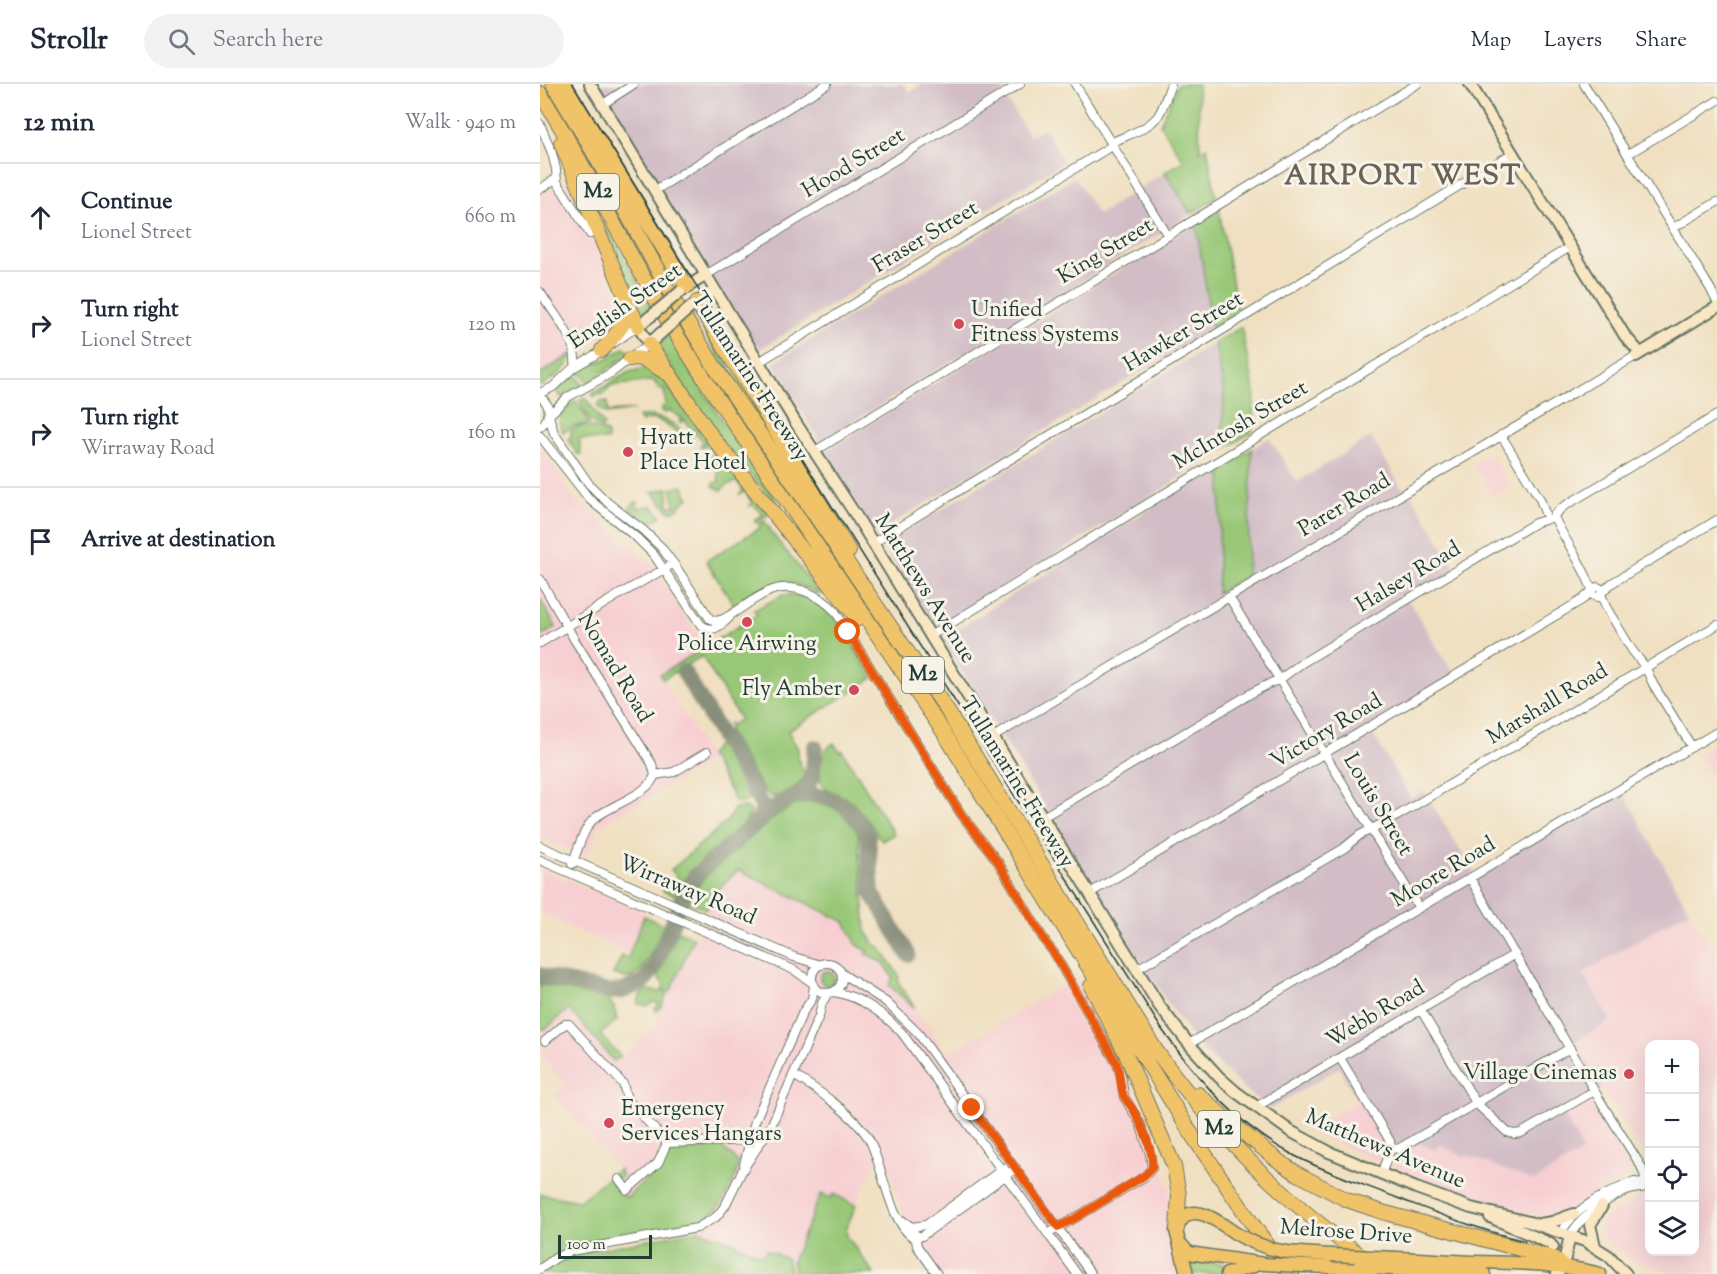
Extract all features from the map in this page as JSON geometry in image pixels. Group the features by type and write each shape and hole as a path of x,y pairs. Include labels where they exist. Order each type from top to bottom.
{"highway":[{"name":"Tullamarine Freeway","path":"552,84 591,148 675,302 714,366 945,707 1119,993 1172,1073 1209,1119 1283,1192 1342,1243 1393,1267"},
{"path":"564,84 684,290"},
{"name":"Tullamarine Freeway","path":"540,93 585,168 652,294 685,348 932,716 1194,1138 1277,1258 1297,1264"},
{"path":"540,102 573,168 638,326"},
{"path":"597,353 625,320 628,304"},
{"path":"693,305 945,707"},
{"path":"649,344 713,438 825,577 932,716"},
{"path":"630,359 641,359 667,373"},
{"path":"1031,875 1066,936 1125,1052 1164,1140 1174,1166 1178,1186 1177,1234"},
{"path":"1119,993 1169,1061 1199,1095 1264,1150 1298,1174 1347,1200 1382,1212 1527,1251 1544,1260 1555,1259 1564,1271"}],"main road":[{"name":"Matthews Avenue","path":"590,84 759,362 1160,1006 1189,1044 1220,1077 1290,1131 1381,1174 1471,1208 1549,1243 1544,1260"},
{"path":"1470,84 1637,355"},
{"name":"English Street","path":"638,326 706,275"},
{"path":"684,290 693,305"},
{"name":"English Street","path":"649,344 693,305 715,290"},
{"name":"Parer Road","path":"1637,355 1717,307"},
{"path":"638,326 649,344"},
{"path":"1595,1246 1590,1225 1602,1206"},
{"name":"Matthews Avenue","path":"1471,1208 1537,1224 1595,1246 1613,1259 1626,1274"},
{"name":"Melrose Drive","path":"1297,1264 1288,1253 1267,1248 1235,1233 1206,1214 1198,1213 1184,1219 1177,1234 1184,1249 1193,1254 1264,1264 1357,1268 1544,1260"},
{"path":"1537,1224 1552,1222 1574,1214"},
{"path":"1177,1234 1187,1274"},
{"path":"1544,1260 1565,1234"},
{"path":"1565,1234 1564,1271 1600,1274"},
{"name":"Melrose Drive","path":"1297,1264 1331,1255 1393,1267 1484,1274"},
{"path":"1227,1274 1264,1264"}],"street":[{"path":"603,104 634,84"},
{"path":"654,191 827,84"},
{"name":"Hood Street","path":"706,275 1020,84"},
{"path":"1075,84 1168,236"},
{"name":"Fraser Street","path":"759,362 1157,117 1171,84"},
{"name":"King Street","path":"815,452 1417,84"},
{"path":"1584,84 1717,302"},
{"path":"1628,154 1717,101"},
{"path":"540,124 552,153 557,172 556,179 590,234"},
{"name":"Hawker Street","path":"873,543 1513,153"},
{"path":"540,189 556,179"},
{"path":"1673,228 1717,202"},
{"name":"McIntosh Street","path":"930,636 1570,247"},
{"path":"1710,288 1717,295"},
{"path":"540,292 573,344 576,366"},
{"name":"English Street","path":"540,395 553,387 576,366 638,326"},
{"path":"573,344 582,351 597,353"},
{"name":"English Street","path":"540,427 568,397 597,382 649,344"},
{"name":"Parer Road","path":"993,737 1637,355"},
{"path":"540,395 547,404 554,433 589,484 608,503 652,537 675,565 709,618 716,621 732,615"},
{"name":"Halsey Road","path":"1043,817 1717,415"},
{"path":"1501,435 1692,747"},
{"path":"540,436 590,500 640,541 665,569 702,627 716,628 732,615 771,591 783,588 814,596 835,611 961,814 998,862 1054,953 1117,1064 1125,1098 1143,1129 1152,1166 1146,1175 1048,1234"},
{"name":"Victory Road","path":"1090,893 1717,520"},
{"path":"540,643 675,565"},
{"name":"Nomad Road","path":"540,579 566,626 652,764 655,775"},
{"name":"Louis Street","path":"1229,597 1419,908"},
{"name":"Marshall Road","path":"1137,969 1717,625"},
{"name":"Moore Road","path":"1189,1044 1717,732"},
{"path":"568,872 594,819 649,785 655,775 674,772 707,752"},
{"name":"Wirraway Road","path":"540,846 794,957 821,965"},
{"name":"Wirraway Road","path":"540,860 796,971 814,985"},
{"path":"1470,878 1645,1175 1639,1185 1602,1206 1565,1234"},
{"path":"711,934 716,923"},
{"name":"Webb Road","path":"1256,1107 1515,954"},
{"path":"742,1171 749,1140 767,1094 803,1012 812,999 813,973 821,965 831,964 894,1009 918,1033 1091,1274"},
{"path":"540,1269 557,1257 571,1251 701,1226 716,1217 725,1206 742,1171 783,1100 819,1016 822,1003 841,983 841,973"},
{"path":"814,985 820,991 858,999 885,1017 902,1033 1077,1274"},
{"path":"1421,1010 1476,1103 1507,1132 1521,1133 1594,1090"},
{"path":"545,1041 565,1024 569,1024 622,1084 628,1100 667,1143 749,1140 757,1139 765,1134"},
{"path":"1391,1148 1398,1149 1569,1048"},
{"path":"922,1059 932,1052"},
{"path":"1340,1058 1390,1142 1391,1148 1381,1174"},
{"path":"780,1065 784,1073 812,1086 850,1117 867,1136 875,1152 896,1213 905,1231 916,1238"},
{"path":"767,1094 783,1100"},
{"path":"619,1179 627,1190 659,1162 667,1143"},
{"path":"916,1238 1014,1166"},
{"path":"1565,1234 1574,1214 1614,1191 1639,1185"},
{"path":"896,1213 906,1225 914,1228 938,1220"},
{"path":"921,1227 915,1233 918,1248 937,1274"}],"shaded area":[{"path":"590,84 903,84 909,92 923,84 1013,84 1002,91 1029,136 1044,128 1064,162 755,352"},
{"path":"1165,172 1191,214 820,442 773,363 1075,177 1098,215"},
{"path":"566,180 582,206 596,238 615,292 617,307 614,323 608,332 540,374 540,196"},
{"path":"1196,223 1212,328 877,533 874,532 824,452"},
{"path":"1215,343 1224,393 1222,450 1158,492 947,621 932,623 883,545"},
{"path":"1371,437 1400,485 1414,499 1457,570 1408,600 1455,676 1369,728 1411,798 1424,791 1475,875 1621,789 1689,910 1583,973 1611,1020 1575,1042 1602,1089 1562,1112 1583,1151 1534,1181 1466,1155 1465,1157 1439,1144 1436,1150 1418,1143 1398,1155 1386,1148 1339,1068 1270,1109 1244,1089 1190,1034 1150,977 942,639 1183,488 1222,467 1218,592 1247,576 1252,449 1269,438 1297,482"},
{"path":"543,450 574,499 653,566 705,647 660,675 712,760 599,826 585,857 540,837 540,451"},
{"path":"1490,454 1510,487 1493,497 1473,464"},
{"path":"1717,741 1717,786 1698,753"},
{"path":"540,868 646,913 630,954 540,913"},
{"path":"738,870 845,922 857,945 868,951 867,954 884,963 893,978 889,985 915,1008 948,1054 1076,978 1118,1052 1135,1090 1160,1159 1168,1185 1170,1202 1167,1223 1170,1244 1180,1274 934,1274 912,1242 886,1158 874,1166 856,1205 833,1195 831,1198 821,1194 792,1261 767,1250 761,1255 705,1233 694,1225 738,1162 722,1147 671,1150 663,1164 626,1198 613,1183 621,1176 619,1169 554,1096 566,1085 540,1055 548,1048 540,1038 540,1034 568,1009 614,1060 620,1058 660,1022 655,1016 662,1009 695,937 699,938 710,912 706,909 713,895"},
{"path":"1689,910 1710,948 1717,944 1717,1274 1673,1274 1629,1258 1607,1241 1599,1231 1605,1217 1645,1195 1645,1256 1699,1256 1699,1040 1645,1040 1645,1153 1634,1142 1574,1042 1611,1020 1583,973"},
{"path":"1593,1094 1634,1165 1633,1171 1563,1213 1541,1217 1394,1171 1398,1155 1418,1143 1436,1150 1438,1144 1465,1156 1562,1112"},
{"path":"1359,1100 1386,1148 1379,1162 1306,1130"}],"green space":[{"path":"1178,84 1198,84 1200,151 1207,147 1216,198 1191,214 1165,172 1184,161 1160,124"},
{"path":"1219,209 1238,313 1212,328 1196,223"},
{"path":"604,221 651,306 644,311 639,312 601,223"},
{"path":"696,312 773,437 720,359 693,314"},
{"path":"1241,327 1255,393 1252,432 1222,450 1224,393 1215,343"},
{"path":"668,335 780,504 777,506 714,431 658,347"},
{"path":"624,348 631,353 588,383 576,371 606,359"},
{"path":"572,354 564,369 540,386 540,374"},
{"path":"646,364 663,378 684,410 769,514 756,523 754,520 763,515 753,504 749,507 752,503 745,492 740,494 743,490 736,481 721,490 713,486 714,483 719,482 716,458 710,457 713,454 705,444 702,447 700,445 704,442 696,433 692,436 690,434 694,431 684,420 681,423 679,421 682,418 669,410 666,413 662,411 662,407 666,406 664,390 659,389 655,382 610,386 604,394 593,396 593,393 629,372 641,369"},
{"path":"569,376 577,377 583,385 561,397 555,389"},
{"path":"585,397 604,425 602,428 594,423 586,413 580,400"},
{"path":"576,401 590,423 575,426 563,432 560,427 560,418"},
{"path":"601,401 607,402 608,412 634,410 606,414 598,407"},
{"path":"642,416 668,421 682,432 685,438 660,421 654,419 641,422 638,417"},
{"path":"580,426 607,432 608,440 579,439 581,454 578,455 568,439 571,437 571,431"},
{"path":"1252,449 1247,576 1217,593 1222,467"},
{"path":"684,486 689,498 674,511 669,511 652,492 668,488 668,506 675,506 671,488"},
{"path":"637,501 638,508 651,505 661,516 649,524 629,509"},
{"path":"764,521 821,595 784,582 767,585 734,605 706,561 760,528 759,524"},
{"path":"783,595 802,595 814,599 824,607 843,629 873,678 788,731 798,749 798,760 805,774 792,790 772,797 763,790 729,733 729,723 732,725 740,719 702,656 663,679 660,675 757,615 754,610"},
{"path":"540,599 556,627 540,637"},
{"path":"834,743 840,752 842,750 894,834 882,841 854,804 826,789 820,783 821,760 829,746"},
{"path":"719,745 750,797 745,802 735,802 709,755"},
{"path":"810,801 840,810 858,832 866,931 875,945 880,947 899,976 898,982 915,1008 889,985 893,978 884,963 866,954 868,951 857,945 845,922 738,870 713,895 706,909 689,902 704,878 777,815 794,805"},
{"path":"746,807 751,811 739,830 682,883 675,881 676,875 671,870 728,820 734,809"},
{"path":"670,883 680,887 676,896 663,891 664,887"},
{"path":"644,916 664,925 650,956 645,965 633,976 625,978 613,974 622,956 628,958"},
{"path":"678,931 694,938 670,992 662,990 664,985 657,976"},
{"path":"827,971 832,973 834,978 832,983 827,985 822,983 820,978 822,973"},
{"path":"540,984 608,999 614,1007 617,1020 600,1035 621,1057 614,1061 569,1009 544,1030 540,1026"},
{"path":"648,990 667,993 662,1006 656,1011 659,1004 654,1002 648,1006 638,1004 641,993"},
{"path":"722,1147 738,1162 737,1170 725,1198 707,1217 694,1225 591,1243 570,1249 540,1266 540,1194 579,1201 619,1169 622,1176 613,1184 626,1198 663,1164 671,1150"},
{"path":"821,1194 831,1198 833,1194 856,1205 846,1229 847,1236 874,1274 795,1274 792,1261"},
{"path":"698,1230 761,1255 767,1250 787,1259 791,1274 543,1274 559,1262 579,1253"},
{"path":"1191,1259 1237,1266 1218,1274 1193,1274"}],"taxiway":[{"path":"684,672 762,805 762,814 757,821"},
{"path":"798,795 804,791 810,780 815,747"},
{"path":"540,975 608,992 623,991 643,982 654,968 683,897 695,876 767,812 789,798 803,794 835,800 848,809 861,825 868,837 872,893 908,954"}],"tram line":[{"path":"573,84 799,454 1161,1028 1189,1065 1237,1116 1255,1131 1295,1156 1447,1217 1525,1241"}],"place":[{"name":"Unified Fitness Systems","path":"959,324"},
{"name":"Hyatt Place Hotel","path":"628,452"},
{"name":"Police Airwing","path":"747,622"},
{"name":"Fly Amber","path":"854,690"},
{"name":"Village Cinemas","path":"1629,1074"},
{"name":"Emergency Services Hangars","path":"609,1123"}],"district":[{"name":"AIRPORT WEST","path":"1403,177"}],"route":[{"path":"848,632 961,814 998,862 1054,953 1117,1064 1124,1097 1131,1105 1143,1129 1152,1168 1149,1173 1058,1227 972,1108"}]}
